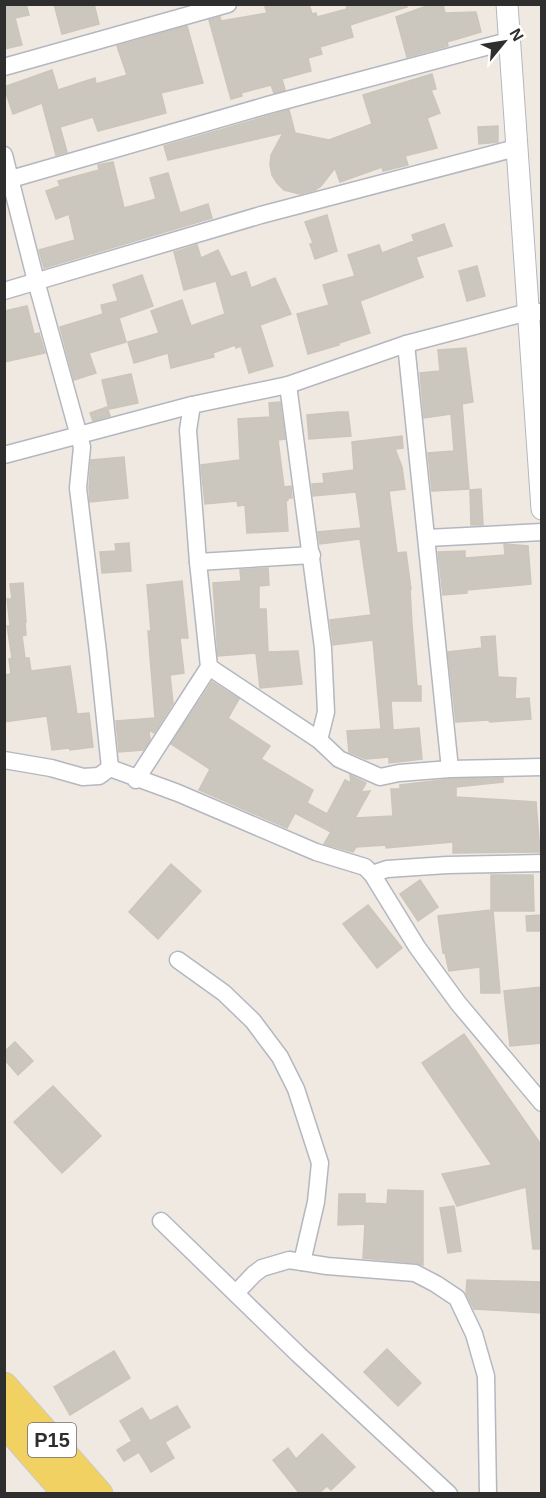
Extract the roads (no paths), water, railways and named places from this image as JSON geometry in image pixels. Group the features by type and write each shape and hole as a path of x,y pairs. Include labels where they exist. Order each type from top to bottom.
{"main road":[{"name":"P15","path":"4,1386 99,1494"},
{"name":"P15","path":"4,1422 67,1494"}],"street":[{"path":"4,67 228,4"},
{"path":"507,4 516,148 535,312 542,509"},
{"path":"11,179 268,105 508,41"},
{"path":"4,291 261,215 516,148"},
{"path":"4,155 82,447 78,488 110,768"},
{"path":"4,455 192,405 288,385 406,344 535,312"},
{"path":"406,344 450,769"},
{"path":"288,385 324,659 325,719 319,740"},
{"path":"136,780 209,667 188,430 192,405"},
{"path":"427,538 542,532"},
{"path":"198,562 312,555"},
{"path":"209,667 319,740 339,759 380,777 399,773 450,769 542,767"},
{"path":"4,760 51,768 83,777 99,776 110,768"},
{"path":"110,768 136,780 177,793 316,852 365,867 372,874 417,947 458,1003 505,1062 542,1103"},
{"path":"372,874 387,869 542,863"},
{"path":"178,960 224,993 253,1021 280,1057 296,1089 320,1163 316,1202 302,1262"},
{"path":"161,1221 298,1354 449,1494"},
{"path":"236,1293 254,1274 270,1264 289,1260 415,1273 457,1298 474,1334 486,1377 488,1494"}]}
